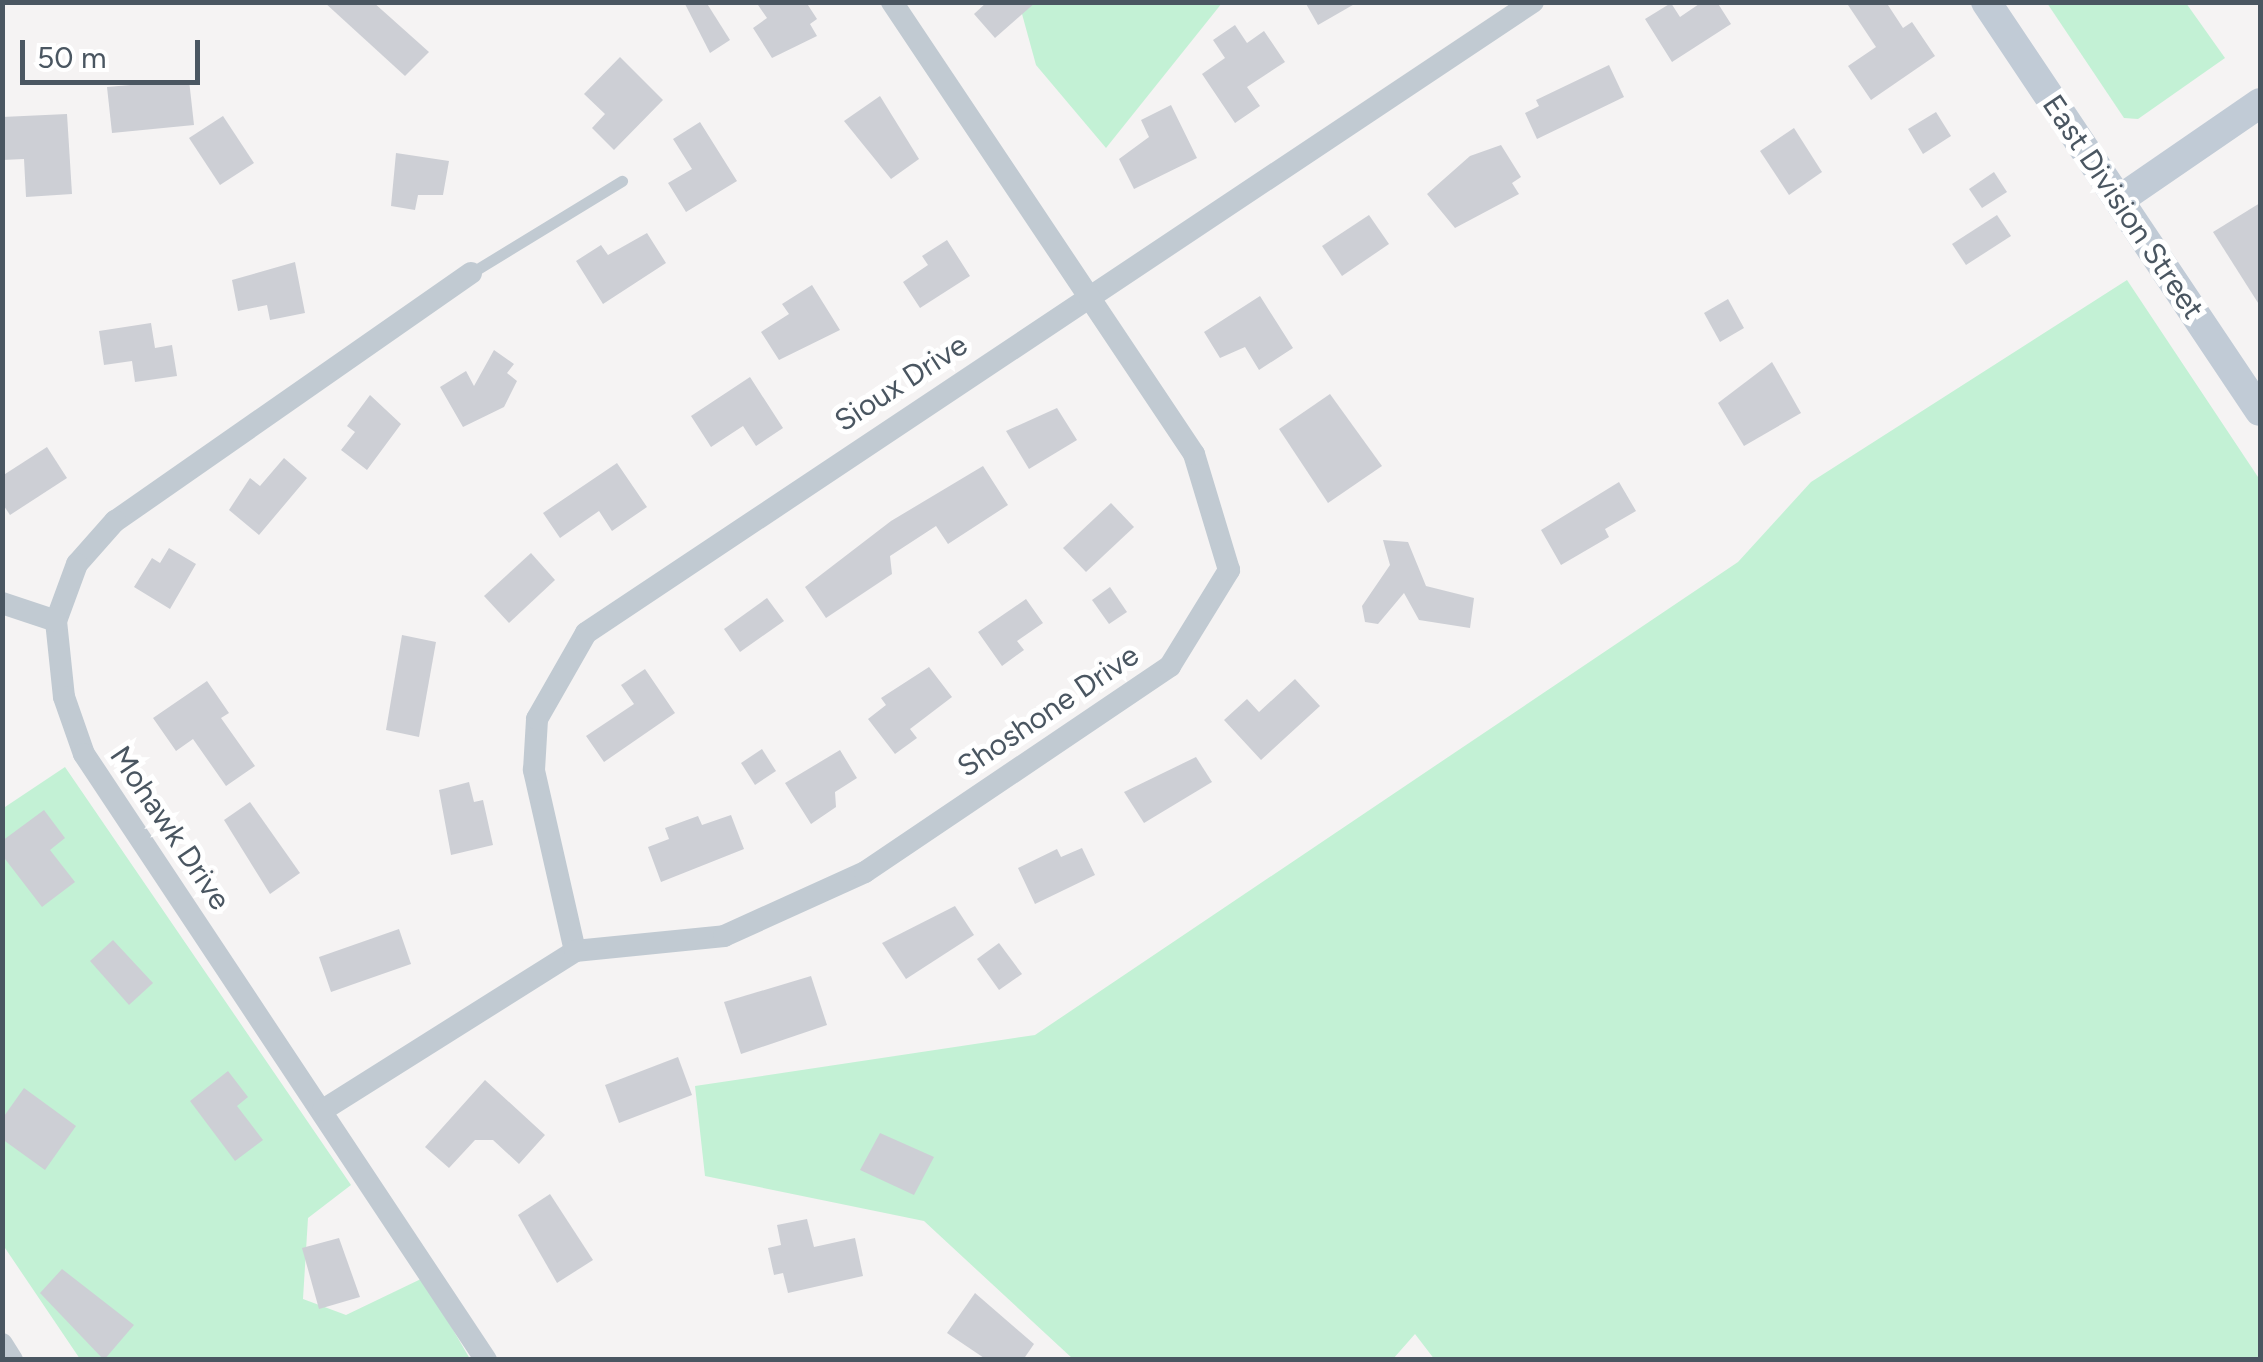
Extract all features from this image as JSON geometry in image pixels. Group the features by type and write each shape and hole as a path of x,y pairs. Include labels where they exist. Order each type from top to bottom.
{"street":[{"name":"Shoshone Drive","path":"322,1110 575,951 724,936 865,872 1170,666 1230,570 1194,454 892,2"},
{"name":"Sioux Drive","path":"575,951 534,770 536,719 586,633 1533,2"},
{"name":"East Division Street","path":"1986,2 2260,410"},
{"path":"2119,200 2260,103"},
{"name":"Mohawk Drive","path":"471,273 115,521 77,564 56,621 64,697 84,754 486,1360"},
{"path":"2,603 56,621"},
{"path":"2,1344 12,1360"}],"lane":[{"path":"471,273 622,181"}],"green space":[{"path":"1019,3 1222,3 1106,148 1036,65"},
{"path":"2047,3 2186,3 2225,58 2138,119 2124,118"},
{"path":"2127,280 2260,480 2260,1359 1435,1360 1415,1334 1393,1359 1073,1359 924,1221 705,1176 695,1086 1035,1035 1738,562 1811,482"},
{"path":"65,767 351,1185 308,1218 303,1299 346,1315 423,1278 470,1359 80,1359 3,1245 2,809"}],"building":[{"path":"324,2 373,2 429,52 405,76"},
{"path":"684,2 706,2 730,40 710,53"},
{"path":"756,2 806,2 817,19 810,24 817,36 772,58 753,28 767,18"},
{"path":"987,2 1036,2 995,38 974,14"},
{"path":"1305,2 1358,2 1318,25"},
{"path":"1702,2 1717,2 1731,24 1672,62 1645,19 1671,3 1680,17"},
{"path":"1846,2 1886,2 1903,28 1912,22 1935,56 1871,100 1848,66 1876,47"},
{"path":"1235,25 1247,43 1264,31 1285,62 1247,87 1260,106 1235,123 1202,74 1225,58 1213,40"},
{"path":"620,57 663,100 614,150 592,128 605,114 584,94"},
{"path":"1609,65 1624,97 1537,139 1525,113 1539,106 1536,100"},
{"path":"189,80 194,125 112,133 107,87"},
{"path":"880,96 919,159 891,179 844,121"},
{"path":"1171,105 1197,158 1134,189 1119,159 1149,137 1141,120"},
{"path":"1936,112 1951,136 1923,154 1908,129"},
{"path":"67,114 72,194 26,197 24,159 2,160 2,117"},
{"path":"223,116 254,163 220,185 189,138"},
{"path":"700,122 737,181 686,212 668,183 692,169 673,139"},
{"path":"1794,128 1822,172 1789,195 1760,151"},
{"path":"1501,145 1521,177 1512,183 1519,194 1455,228 1427,194 1470,156"},
{"path":"396,153 449,161 443,195 418,195 415,210 391,206"},
{"path":"1994,172 2007,192 1982,208 1969,189"},
{"path":"2260,203 2260,306 2213,232"},
{"path":"1369,215 1389,244 1342,276 1322,246"},
{"path":"1997,215 2011,236 1966,265 1952,244"},
{"path":"647,233 666,263 603,304 576,261 601,245 608,255"},
{"path":"947,240 970,276 920,308 903,282 928,265 922,256"},
{"path":"295,262 305,313 270,320 267,305 238,311 232,280"},
{"path":"812,285 840,330 779,360 761,332 789,314 782,304"},
{"path":"1260,296 1293,348 1259,370 1245,347 1220,358 1204,332"},
{"path":"1728,299 1744,328 1720,342 1704,313"},
{"path":"151,323 155,348 172,345 177,376 135,382 132,361 104,365 99,331"},
{"path":"494,350 514,364 507,373 517,381 504,407 463,427 440,387 466,371 474,386"},
{"path":"1772,362 1801,413 1744,446 1718,403"},
{"path":"750,377 783,428 756,446 743,426 711,447 691,416"},
{"path":"1330,394 1382,466 1328,503 1279,429"},
{"path":"370,395 401,424 367,470 341,450 355,432 347,426"},
{"path":"1057,408 1077,440 1029,469 1006,431"},
{"path":"47,447 67,478 10,515 2,503 2,476"},
{"path":"284,458 307,478 259,535 229,510 250,478 260,486"},
{"path":"617,463 647,507 612,531 599,511 560,538 543,513"},
{"path":"983,466 1008,505 948,544 936,526 890,556 892,574 826,618 805,587 891,521"},
{"path":"1619,482 1636,511 1605,529 1609,537 1561,565 1541,530"},
{"path":"1111,503 1134,527 1086,572 1063,548"},
{"path":"1383,540 1408,542 1426,586 1474,598 1470,628 1419,620 1404,593 1378,624 1365,622 1362,606 1390,565"},
{"path":"169,548 196,564 170,609 134,587 152,558 160,563"},
{"path":"531,553 555,580 509,623 484,596"},
{"path":"1110,587 1127,612 1109,624 1092,600"},
{"path":"767,598 784,621 740,652 724,629"},
{"path":"1026,599 1043,623 1017,641 1024,650 1002,666 978,632"},
{"path":"402,635 436,642 419,737 386,730"},
{"path":"929,667 952,697 910,729 917,738 895,754 868,719 886,705 881,698"},
{"path":"645,669 675,713 604,762 586,736 634,704 621,685"},
{"path":"1295,679 1320,706 1261,760 1224,720 1247,699 1259,712"},
{"path":"207,681 229,713 221,718 255,766 226,786 193,739 176,751 153,718"},
{"path":"762,749 776,771 755,785 741,763"},
{"path":"840,750 857,778 835,792 836,807 811,824 785,783"},
{"path":"1196,757 1212,782 1144,823 1124,792"},
{"path":"469,782 474,802 483,800 493,845 451,855 439,790"},
{"path":"250,802 300,873 270,894 224,820"},
{"path":"44,810 65,838 50,850 75,882 42,907 2,855 2,841"},
{"path":"731,815 744,849 661,882 648,847 669,839 665,828 698,816 702,825"},
{"path":"1082,848 1095,875 1035,904 1018,868 1057,849 1061,857"},
{"path":"955,906 974,935 906,979 882,943"},
{"path":"399,929 411,964 331,992 319,957"},
{"path":"113,940 153,983 129,1005 90,961"},
{"path":"999,943 1022,974 999,990 977,959"},
{"path":"811,976 827,1025 741,1054 724,1002"},
{"path":"678,1057 692,1095 619,1123 605,1085"},
{"path":"228,1071 248,1097 237,1106 263,1140 235,1161 190,1101"},
{"path":"485,1080 545,1135 519,1164 493,1140 475,1140 449,1168 425,1147"},
{"path":"24,1088 76,1126 45,1170 2,1139 2,1119"},
{"path":"880,1133 934,1157 914,1195 860,1170"},
{"path":"550,1194 593,1260 557,1283 518,1215"},
{"path":"807,1219 814,1247 855,1238 863,1276 788,1293 783,1273 774,1275 768,1248 781,1245 777,1225"},
{"path":"339,1238 360,1297 319,1309 302,1248"},
{"path":"62,1269 134,1325 104,1360 40,1293"},
{"path":"975,1293 1034,1344 1023,1360 987,1360 947,1333"}]}
